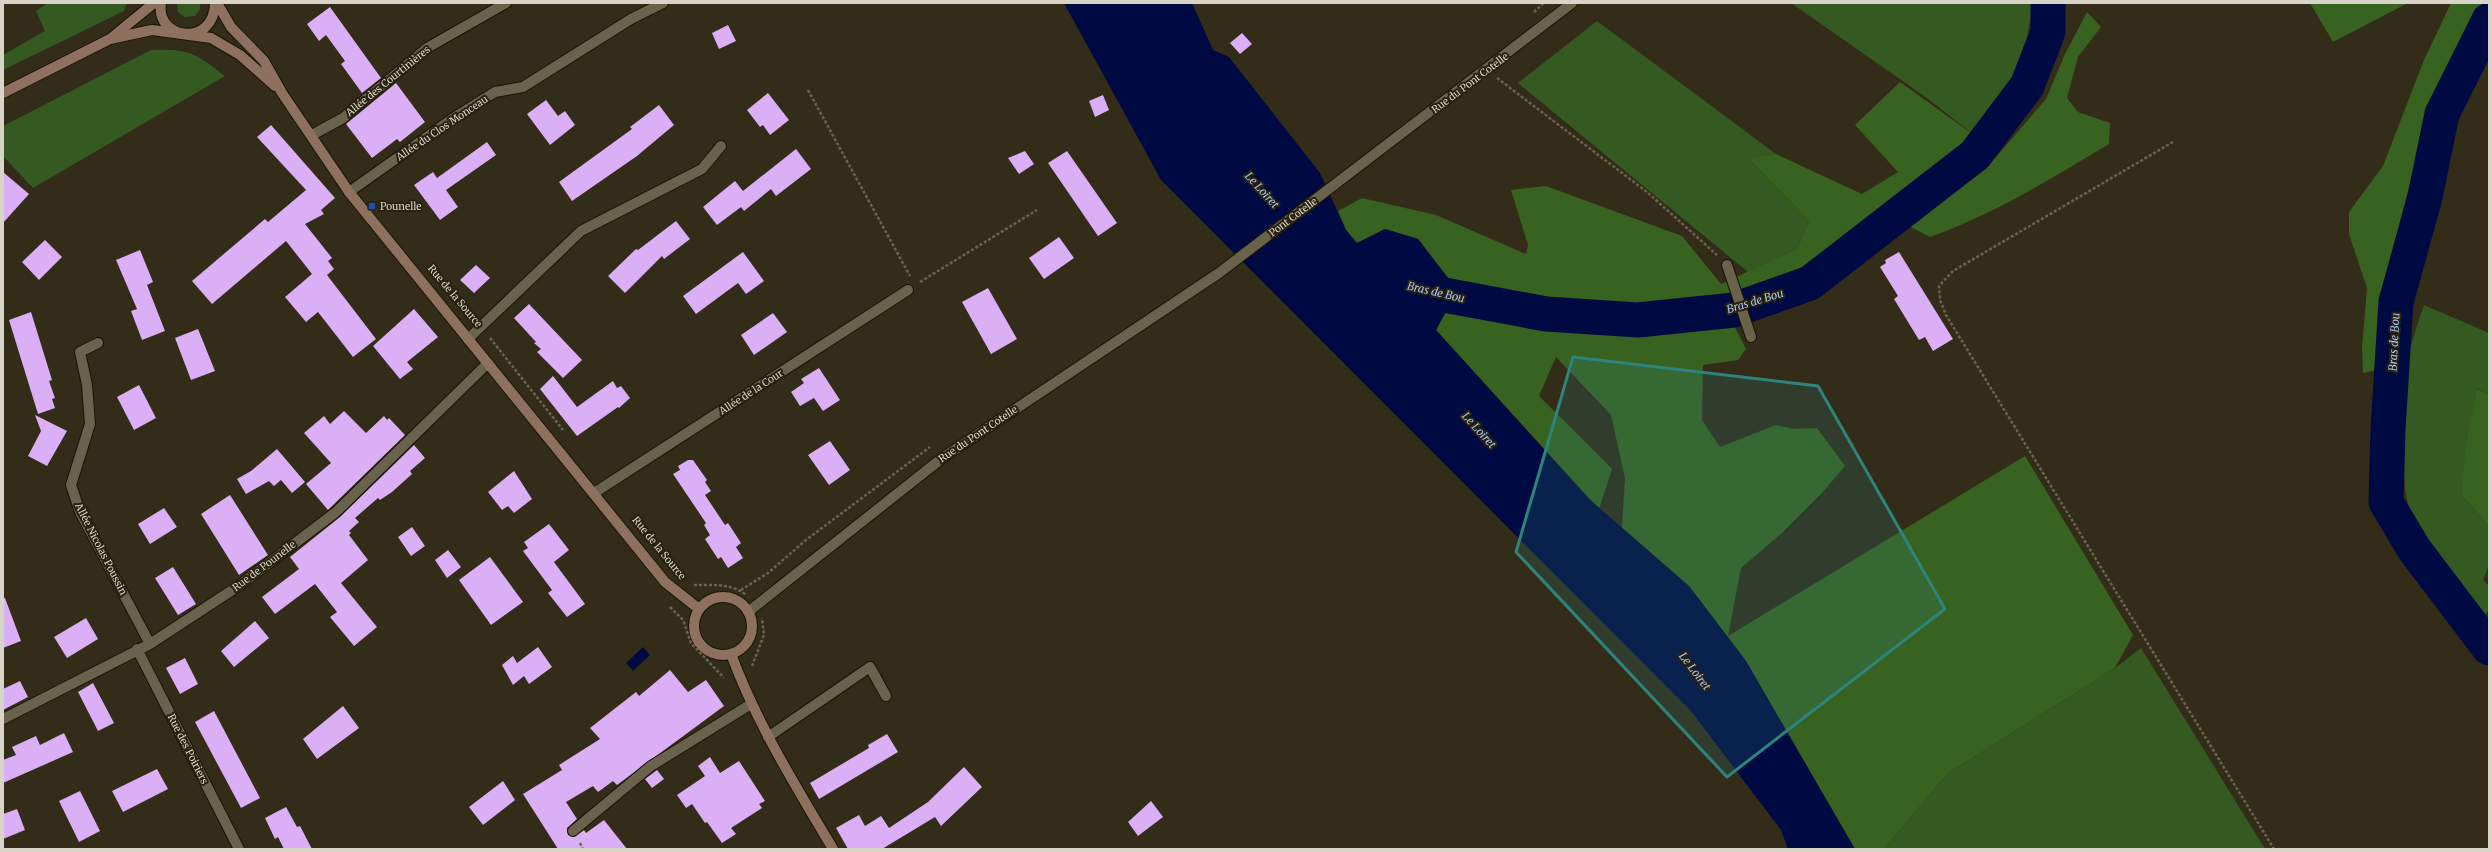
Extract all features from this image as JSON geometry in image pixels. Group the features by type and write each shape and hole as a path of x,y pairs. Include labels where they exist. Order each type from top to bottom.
{"main road":[{"path":"3,93 110,39 154,3"},
{"path":"161,3 161,14 165,23 180,33"},
{"path":"110,39 152,30 189,35 206,28 212,21 216,3"},
{"name":"Rue de la Source","path":"216,3 231,27 264,61 282,93 312,135 349,192 666,582 699,609"},
{"name":"Rue de la Source","path":"180,33 211,38 222,44 240,55 282,93"},
{"path":"723,597 742,604 748,612 752,620 750,637 746,645 731,654 713,654 699,643 694,626 699,609 713,599 723,597"},
{"path":"731,654 750,704 783,768 833,849"}],"street":[{"name":"Allée des Courtinières","path":"312,135 343,118 427,48 506,3"},
{"name":"Allée du Clos Monceau","path":"349,192 452,119 495,92 523,87 631,18 663,3"},
{"name":"Rue du Pont Cotelle","path":"1367,162 1572,3"},
{"path":"468,339 581,231 702,169 721,146"},
{"name":"Pont Cotelle","path":"1219,273 1367,162"},
{"path":"1727,265 1751,337"},
{"name":"Rue du Pont Cotelle","path":"748,612 941,459 1219,273"},
{"name":"Allée de la Cour","path":"594,493 908,290"},
{"name":"Allée Nicolas Poussin","path":"98,343 80,352 87,385 90,424 71,485 80,512 150,644"},
{"name":"Rue de Pounelle","path":"3,719 137,649 150,644 240,585 336,512 488,363"},
{"name":"Rue des Poiriers","path":"137,649 239,849"},
{"path":"768,737 870,667 886,696"},
{"path":"573,831 651,766 750,704"}],"path":[{"path":"1487,70 1646,192 1727,265"},
{"path":"808,90 910,276 908,290"},
{"path":"2173,142 1953,271 1939,286 1940,300 1946,315 2274,849"},
{"path":"908,290 1037,210"},
{"name":"Rue de la Source","path":"454,296 568,436"},
{"name":"Rue de la Source","path":"665,556 684,579"}],"highlighted area":[{"path":"1573,357 1818,386 1945,609 1727,777 1516,552"}],"green space":[{"path":"48,3 127,3 124,11 3,70 3,55 45,31 36,11"},
{"path":"177,3 200,3 200,9 195,16 184,17 178,12"},
{"path":"1791,3 2031,3 2032,11 2025,48 2015,75 2001,99 1974,135 1927,98"},
{"path":"2310,3 2408,3 2333,42"},
{"path":"2451,3 2482,3 2427,116 2394,246 2376,370 2363,373 2362,347 2367,288 2349,234 2349,212 2383,166 2424,60"},
{"path":"2087,12 2101,27 2078,57 2067,98 2078,112 2110,123 2109,144 2022,195 1954,228 1930,237 1905,224 1985,170 2046,99 2064,56"},
{"path":"1597,21 1776,154 1750,160 1809,221 1797,249 1748,272 1518,83"},
{"path":"151,50 175,50 191,54 199,57 225,76 33,188 3,156 3,126"},
{"path":"1900,82 1974,135 1940,168 1867,223 1792,274 1757,289 1617,309 1489,289 1448,278 1418,239 1385,229 1357,243 1346,230 1338,211 1362,198 1436,215 1526,254 1528,245 1511,190 1546,186 1682,236 1721,284 1797,249 1809,221 1749,159 1776,154 1862,194 1898,172 1855,125"},
{"path":"2424,305 2489,333 2489,395 2478,389 2462,496 2489,526 2489,565 2483,580 2489,586 2489,609 2482,620 2448,579 2428,549 2412,517 2405,491 2405,424 2403,382 2417,324"},
{"path":"1448,308 1555,329 1735,327 1746,349 1738,360 1703,365 1702,420 1720,447 1776,425 1794,429 1817,428 1845,466 1822,493 1782,533 1741,568 1728,636 2025,456 2133,635 2115,668 1947,774 1884,849 1855,849 1746,661 1689,586 1622,528 1625,478 1611,415 1556,357 1539,396 1612,469 1599,509 1436,330"},
{"path":"2477,389 2489,395 2489,526 2462,496 2465,451"},
{"path":"2141,648 2265,849 1884,849 1947,774 2115,668"}],"water":[{"name":"Le Loiret","path":"1064,3 1192,3 1213,50 1229,57 1320,173 1346,230 1357,243 1385,229 1418,239 1448,278 1448,308 1436,330 1589,499 1689,586 1746,661 1855,849 1788,849 1781,830 1691,711 1161,180"},
{"path":"643,647 650,655 633,671 626,663"}],"building":[{"path":"330,7 381,78 362,93 341,64 345,61 326,35 319,41 307,24"},
{"path":"728,25 736,41 719,49 712,33"},
{"path":"1242,33 1252,44 1240,54 1230,43"},
{"path":"396,83 425,122 400,142 397,139 372,158 346,124"},
{"path":"768,93 789,120 770,135 763,125 760,127 747,110"},
{"path":"1103,95 1109,110 1095,117 1089,101"},
{"path":"546,100 558,116 565,111 575,125 550,145 527,114"},
{"path":"659,105 674,125 637,156 572,201 559,182 632,129 630,127"},
{"path":"271,125 335,198 321,210 324,214 305,224 332,258 328,261 334,269 327,275 376,339 353,357 318,312 306,322 285,297 312,274 286,241 212,304 192,281 265,219 268,222 306,190 257,137"},
{"path":"487,142 496,155 446,190 458,207 440,220 414,185 433,172 437,178"},
{"path":"796,149 811,169 776,196 771,189 744,211 741,207 717,225 703,207 735,181 743,191"},
{"path":"1025,151 1034,164 1019,174 1008,158"},
{"path":"1067,151 1117,223 1098,236 1048,163"},
{"path":"3,172 29,194 3,223"},
{"path":"676,221 690,239 664,259 662,256 625,293 608,276 636,249 638,250"},
{"path":"1059,237 1074,258 1044,279 1029,258"},
{"path":"45,240 62,257 39,280 22,262"},
{"path":"140,250 153,282 147,285 165,331 142,340 131,311 137,309 116,260"},
{"path":"743,252 764,281 746,294 738,283 696,314 683,296"},
{"path":"1899,252 1953,339 1933,351 1925,337 1919,340 1894,299 1898,296 1880,267 1886,263 1885,260"},
{"path":"476,265 490,278 474,293 460,280"},
{"path":"988,288 1017,339 991,354 962,302"},
{"path":"529,304 582,360 563,378 537,352 541,349 534,343 536,342 514,318"},
{"path":"414,309 438,337 407,362 413,369 400,379 373,346"},
{"path":"31,312 52,380 49,381 55,398 52,399 55,408 38,414 9,320"},
{"path":"773,313 787,332 754,355 741,335"},
{"path":"198,329 215,371 191,380 175,338"},
{"path":"819,368 840,400 823,411 814,398 800,406 791,392 804,383 801,379"},
{"path":"553,376 577,407 613,381 617,388 621,386 630,398 619,408 618,407 577,436 540,389"},
{"path":"139,385 156,418 134,430 117,397"},
{"path":"344,411 366,433 384,416 387,420 389,418 405,435 328,510 306,484 331,463 304,433 324,416 330,424"},
{"path":"35,415 67,431 47,466 28,456 41,431"},
{"path":"830,441 850,470 829,485 808,455"},
{"path":"414,445 425,458 410,471 412,474 392,492 380,500 378,498 355,518 359,522 349,531 351,533 349,535 368,560 341,583 377,627 354,646 330,617 337,612 315,584 275,614 262,597 299,569 290,557 340,517"},
{"path":"277,449 305,482 292,493 281,480 274,486 269,481 246,494 237,479 251,471"},
{"path":"688,460 693,460 707,480 705,482 711,491 705,495 725,525 728,523 741,543 736,547 743,558 728,568 721,557 718,559 705,539 710,535 704,525 706,523 673,474 680,470 678,466"},
{"path":"514,471 532,499 514,513 508,506 502,510 488,492"},
{"path":"230,495 268,555 239,575 201,514"},
{"path":"164,508 177,527 150,544 138,524"},
{"path":"549,524 569,550 554,562 585,604 567,617 548,593 552,590 523,551 528,548 524,542"},
{"path":"412,527 425,546 411,556 398,537"},
{"path":"448,550 461,567 447,578 435,560"},
{"path":"490,557 523,602 491,625 459,580"},
{"path":"173,567 196,604 178,615 155,578"},
{"path":"3,598 5,598 21,641 3,648"},
{"path":"86,618 98,639 67,658 54,637"},
{"path":"255,621 269,638 234,667 221,651"},
{"path":"538,647 552,667 529,684 524,676 513,685 502,665 513,656 517,663"},
{"path":"185,658 198,684 180,694 166,668"},
{"path":"670,670 688,692 706,680 724,706 617,785 613,781 598,792 593,786 566,802 577,819 567,828 568,835 574,837 584,830 586,833 604,820 627,849 558,849 523,794 562,770 559,765 600,739 590,728 636,692 639,696"},
{"path":"20,681 28,697 3,710 3,689"},
{"path":"93,683 114,723 98,731 78,692"},
{"path":"343,706 359,728 317,759 303,739"},
{"path":"214,711 260,798 241,808 195,722"},
{"path":"64,733 73,752 3,783 3,760 16,755 12,747 36,736 40,745"},
{"path":"887,734 898,752 819,799 810,783 869,748 868,745"},
{"path":"710,757 720,773 739,761 765,801 759,804 762,808 731,828 736,834 722,843 707,822 705,823 692,804 686,808 677,795 705,776 698,766"},
{"path":"964,767 982,787 941,826 935,817 882,849 848,849 836,828 859,815 865,826 881,816 889,828 928,802"},
{"path":"157,769 168,789 123,812 112,791"},
{"path":"657,770 664,779 652,788 645,779"},
{"path":"503,781 515,800 483,825 469,807"},
{"path":"80,791 100,831 79,842 59,801"},
{"path":"1151,801 1163,817 1138,836 1128,822"},
{"path":"286,807 297,827 300,826 312,849 284,849 278,837 275,839 265,818"},
{"path":"17,809 25,830 3,839 3,814"}],"waterway":[{"name":"Bras de Bou","path":"1402,284 1428,292 1546,314 1638,320 1734,310 1810,283 1975,155 2027,86 2048,32 2048,3"},
{"name":"Bras de Bou","path":"2489,20 2442,114 2425,197 2396,302 2388,429 2386,502 2414,549 2489,648"}],"place":[{"name":"Pounelle","path":"372,206"}]}
